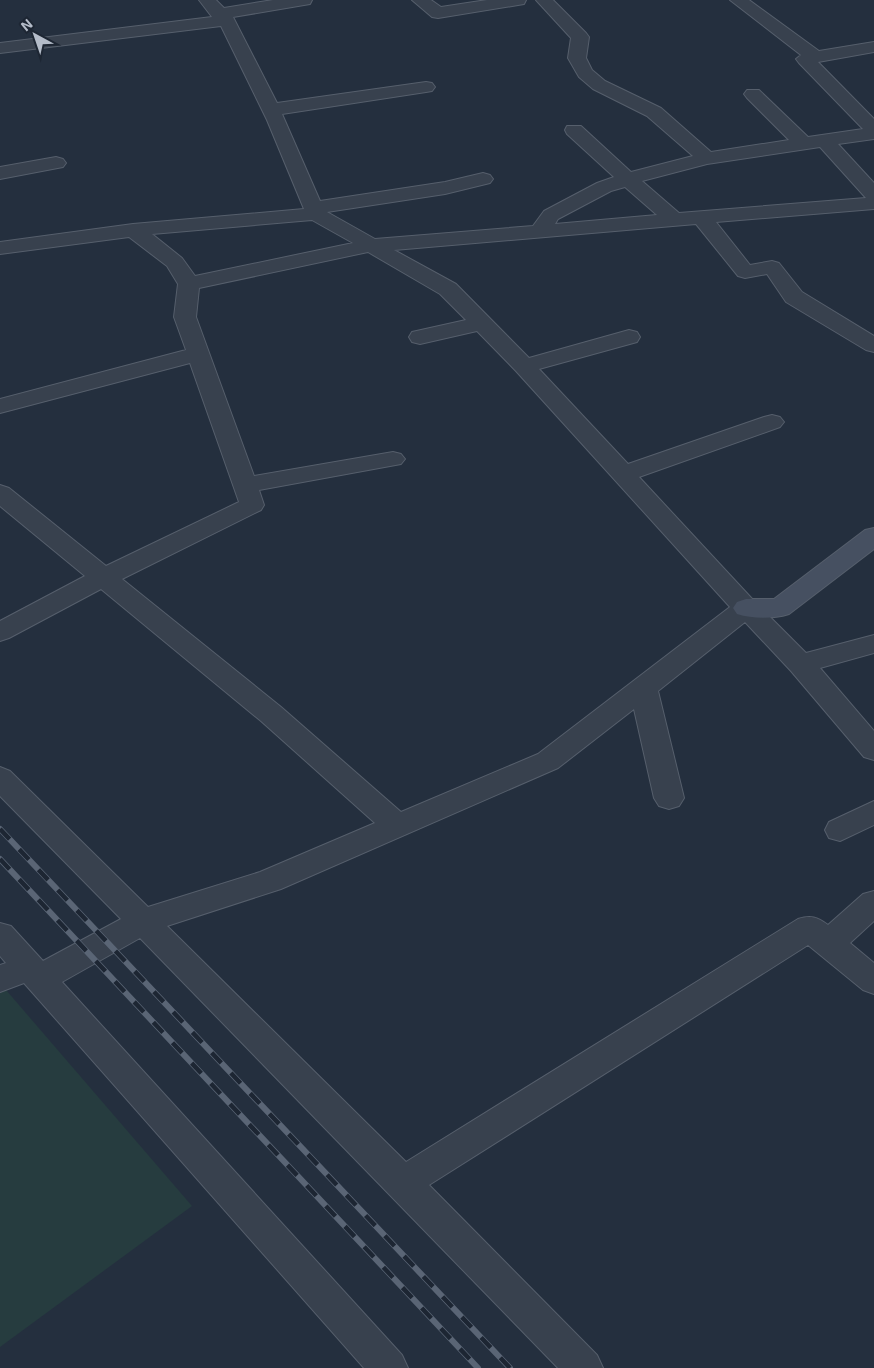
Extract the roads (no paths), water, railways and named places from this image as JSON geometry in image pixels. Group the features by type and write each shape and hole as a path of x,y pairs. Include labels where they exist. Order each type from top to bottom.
{"main road":[{"path":"746,608 780,608 874,536"}],"street":[{"path":"1,45 218,11 304,0"},
{"path":"420,0 438,13 518,0"},
{"path":"544,0 580,37 577,58 584,73 600,85 654,112 707,158"},
{"path":"738,0 816,57"},
{"path":"218,11 271,110 315,211 448,289 524,366 746,608 801,664 874,750"},
{"path":"570,27 595,24"},
{"path":"874,47 805,59 874,132"},
{"path":"271,110 426,87"},
{"path":"753,94 803,143"},
{"path":"574,130 673,218"},
{"path":"540,230 551,215 604,188 629,179 707,158 874,132"},
{"path":"824,140 874,195"},
{"path":"0,173 56,163"},
{"path":"0,248 133,230 315,211 445,188 483,179"},
{"path":"189,284 374,245 673,218 874,203"},
{"path":"701,217 745,272 772,267 794,297 874,345"},
{"path":"0,632 102,578 252,504 185,317 189,284 175,262 133,230"},
{"path":"420,337 483,323"},
{"path":"524,366 629,337"},
{"path":"0,406 197,354"},
{"path":"624,474 772,422"},
{"path":"246,484 392,459"},
{"path":"0,494 271,714 398,828"},
{"path":"23,975 144,921 270,881 398,828 548,761 746,608"},
{"path":"801,664 874,644"},
{"path":"643,688 669,798"},
{"path":"0,778 144,921 584,1368"},
{"path":"840,830 874,812"},
{"path":"828,944 874,903"},
{"path":"403,1183 809,928 874,981"},
{"path":"0,935 23,975 389,1368"}],"railway":[{"path":"0,829 510,1368"},
{"path":"0,859 478,1368"}]}
